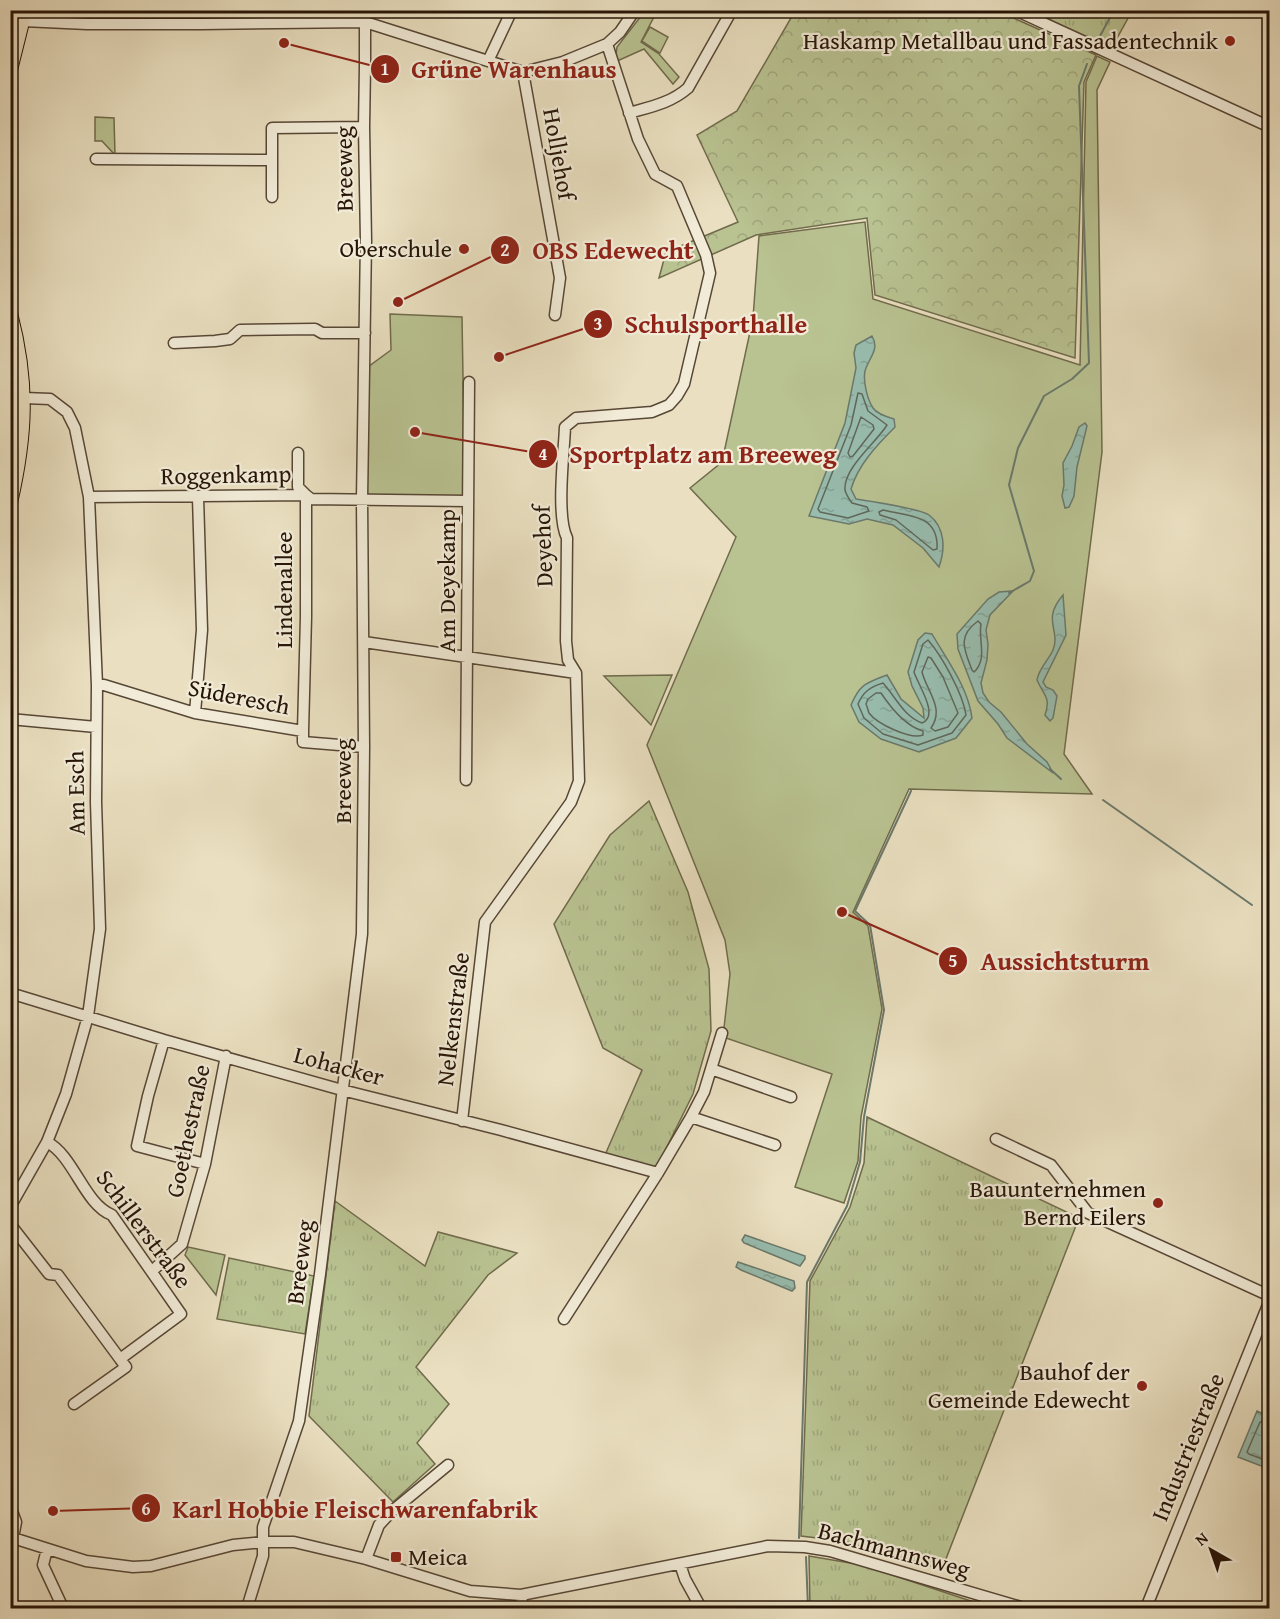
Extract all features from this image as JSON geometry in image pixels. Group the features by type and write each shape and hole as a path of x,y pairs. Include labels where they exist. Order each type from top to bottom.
{"main road":[{"path":"12,61 24,16"},
{"path":"10,313 21,362 24,398 21,448 10,503"}],"street":[{"path":"489,59 512,10"},
{"path":"24,16 87,24 167,24 363,16 523,72 563,62 607,44 620,32 635,10"},
{"path":"629,113 678,97 688,88 732,10"},
{"path":"1015,10 1269,127"},
{"name":"Breeweg","path":"247,1608 263,1556 263,1527 299,1421 320,1274 362,934 364,642 362,499 366,241 363,16"},
{"name":"Deyehof","path":"485,922 571,802 579,781 576,673 568,660 566,641 567,538 563,531 562,503 565,427 576,418 652,412 669,405 684,384 710,273 702,245 677,186 655,174 629,113 607,44"},
{"name":"Holljehof","path":"523,72 560,278 555,315"},
{"path":"272,197 272,128 364,127"},
{"path":"96,159 272,160"},
{"path":"174,343 230,339 240,330 315,329 322,333 365,333"},
{"name":"Am Deyekamp","path":"466,780 469,382"},
{"name":"Am Esch","path":"10,1207 47,1142 66,1094 88,1016 100,929 96,802 97,685 89,497 75,428 67,412 50,399 24,398"},
{"name":"Lindenallee","path":"298,453 298,487 306,495 303,731"},
{"name":"Roggenkamp","path":"89,497 306,495 311,500 468,501"},
{"path":"195,713 202,630 198,497"},
{"path":"364,642 576,673"},
{"name":"Süderesch","path":"97,685 104,685 195,713 303,731 303,742 364,747"},
{"path":"10,719 96,727"},
{"name":"Nelkenstraße","path":"462,1121 485,922"},
{"name":"Lohacker","path":"10,993 164,1040 342,1090 658,1173"},
{"path":"564,1319 658,1173 691,1117 704,1092 722,1033"},
{"path":"164,1040 137,1146 205,1164"},
{"name":"Goethestraße","path":"152,1271 182,1244 205,1164 226,1056"},
{"path":"711,1069 791,1097"},
{"path":"691,1117 775,1145"},
{"path":"996,1139 1051,1165 1088,1213 1269,1296"},
{"name":"Schillerstraße","path":"47,1142 53,1145 70,1166 102,1211 112,1215 181,1314 120,1359 126,1367 74,1404"},
{"path":"10,1224 49,1274 58,1275 120,1359"},
{"name":"Industriestraße","path":"1146,1608 1269,1300"},
{"path":"366,1559 379,1525 391,1512 448,1465"},
{"path":"10,1506 16,1522 12,1537"},
{"name":"Bachmannsweg","path":"12,1537 86,1561 134,1567 151,1566 233,1545 294,1542 366,1559 470,1592 521,1595 768,1546 805,1547 862,1559 1024,1608"},
{"path":"47,1549 44,1565 63,1608"},
{"path":"680,1564 685,1579 701,1608"},
{"path":"521,1595 523,1608"}],"green space":[{"path":"645,11 657,11 641,42 659,54 679,77 673,84 644,49 615,62 617,47"},
{"path":"795,11 998,11 1096,55 1084,82 1075,358 875,295 867,218 756,235 659,278 666,252 738,222 697,135 737,111"},
{"path":"1027,11 1132,11 1111,49"},
{"path":"650,27 668,37 660,53 642,41"},
{"path":"1097,56 1110,62 1097,90 1102,452 1064,754 1092,794 909,789 853,912 868,926 882,1009 861,1117 858,1161 844,1203 795,1187 832,1074 723,1037 730,974 725,940 647,745 736,537 690,488 722,462 753,318 759,236 865,222 873,299 1080,365 1086,82"},
{"path":"95,117 114,118 115,155 102,141 95,141"},
{"path":"390,314 462,317 465,496 366,497 368,367 391,350"},
{"path":"672,675 651,725 604,676"},
{"path":"649,801 688,892 709,969 711,1031 693,1094 656,1169 605,1155 642,1070 603,1048 554,924 610,835"},
{"path":"867,1117 1079,1218 942,1569 843,1541 801,1536 810,1281 850,1207 864,1163"},
{"path":"335,1201 425,1266 438,1232 517,1253 488,1275 416,1367 449,1404 417,1443 435,1464 393,1502 309,1416"},
{"path":"188,1247 225,1255 216,1295 185,1255"},
{"path":"229,1258 314,1276 305,1334 217,1319"},
{"path":"809,1556 862,1565 992,1608 810,1608"}],"water":[{"path":"872,336 875,345 865,371 866,390 873,408 880,414 894,419 895,427 863,464 851,489 856,499 906,508 929,515 935,520 943,540 939,567 923,548 893,525 867,519 849,524 809,516 845,423 856,368 854,353 856,345"},
{"path":"1085,423 1087,426 1077,467 1074,496 1069,507 1065,508 1062,496 1063,463 1079,427"},
{"path":"1013,591 990,615 986,630 987,660 981,683 983,693 1027,744 1047,762 1053,773 1007,738 978,701 958,649 957,634 988,599 999,592"},
{"path":"1063,595 1066,635 1043,682 1057,696 1053,718 1050,721 1045,715 1046,697 1037,680 1053,650 1055,636 1053,612"},
{"path":"925,633 932,634 956,674 966,695 972,718 956,738 919,752 881,739 859,722 851,705 864,685 887,675 901,699 924,718 923,708 908,672 918,640"},
{"path":"745,1235 805,1256 805,1259 800,1266 744,1243 742,1240"},
{"path":"738,1262 794,1281 795,1288 792,1291 741,1270 736,1267"},
{"path":"1257,1411 1269,1417 1269,1469 1238,1457"}],"waterway":[{"path":"1100,36 1114,10"},
{"path":"1009,593 1030,581 1034,571 1009,485 1018,448 1044,396 1072,379 1089,363 1079,86 1087,64"},
{"path":"1050,769 1061,779"},
{"path":"799,1538 807,1282 847,1206 860,1162 864,1117 884,1010 870,925 855,911 911,791"},
{"path":"1103,800 1252,905"},
{"path":"806,1557 808,1608"}],"place":[{"name":"Haskamp Metallbau und Fassadentechnik","path":"1230,41"},
{"name":"Grüne Warenhaus","path":"284,43"},
{"name":"Oberschule","path":"464,249"},
{"name":"OBS Edewecht","path":"398,302"},
{"name":"Schulsporthalle","path":"499,357"},
{"name":"Sportplatz am Breeweg","path":"415,432"},
{"name":"Aussichtsturm","path":"842,912"},
{"name":"Bauunternehmen Bernd Eilers","path":"1158,1203"},
{"name":"Bauhof der Gemeinde Edewecht","path":"1142,1386"},
{"name":"Karl Hobbie Fleischwarenfabrik","path":"53,1511"},
{"name":"Meica","path":"396,1557"}]}
